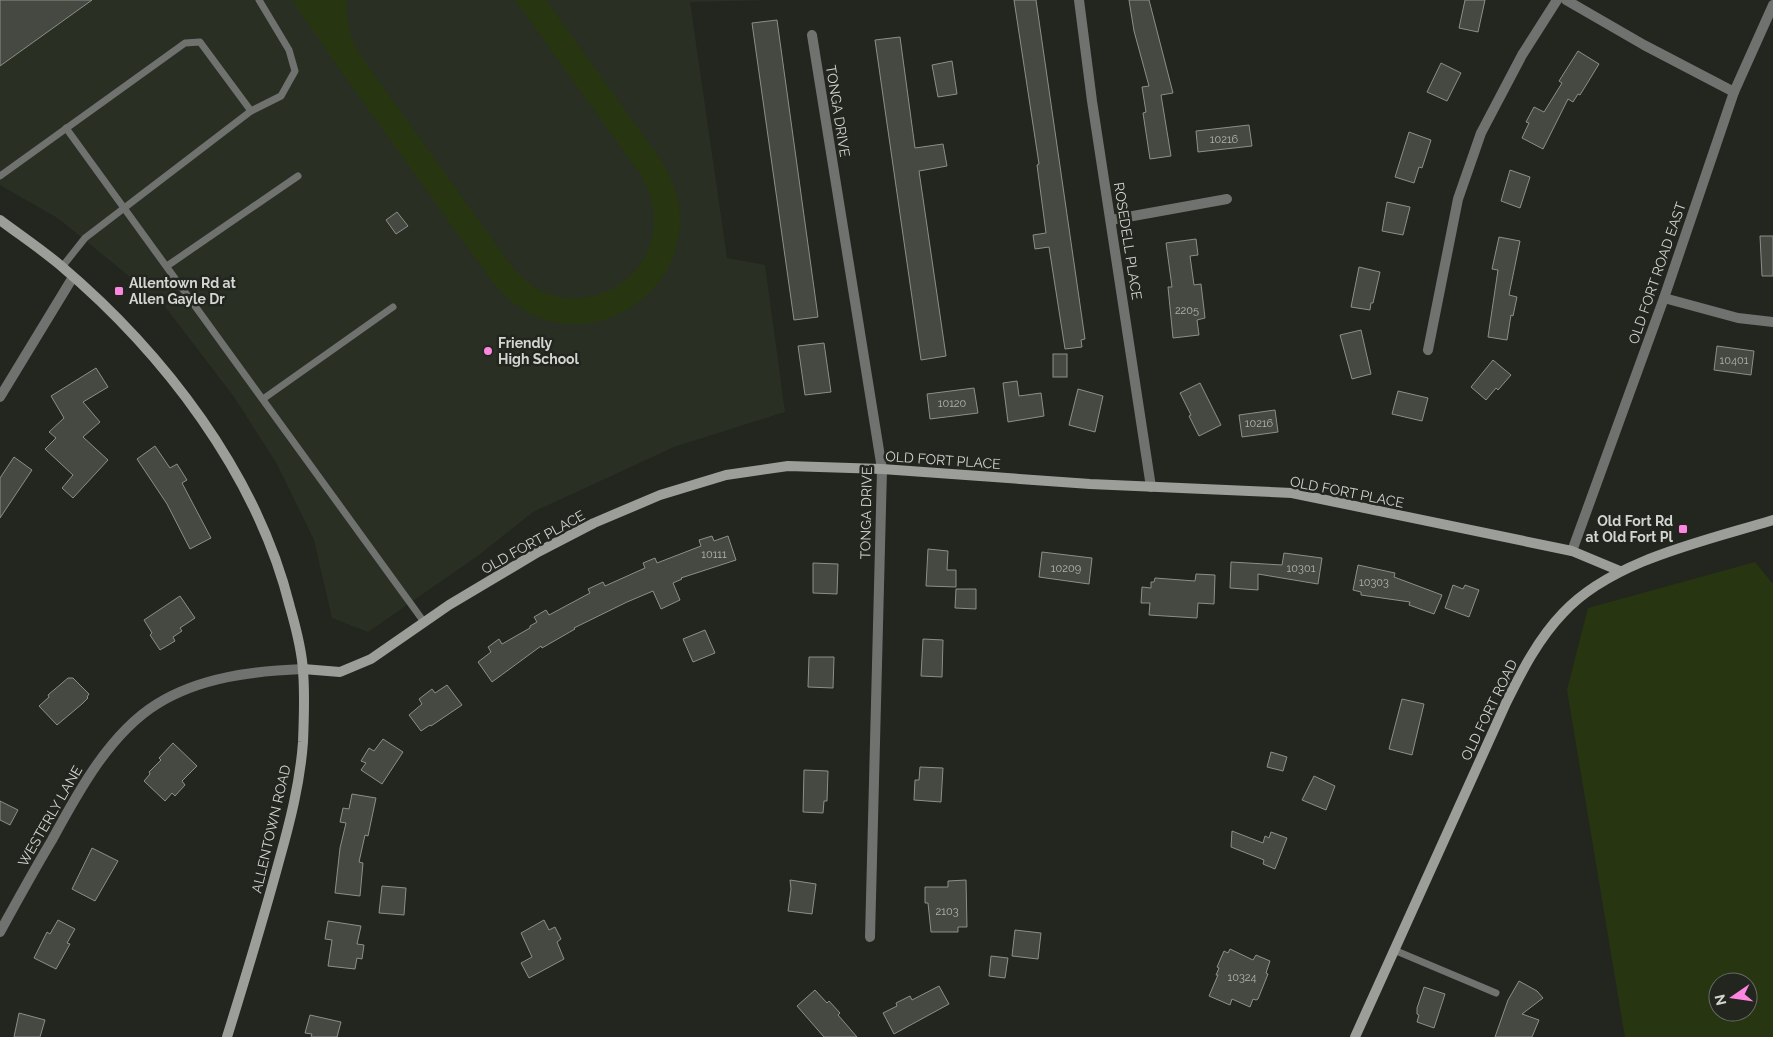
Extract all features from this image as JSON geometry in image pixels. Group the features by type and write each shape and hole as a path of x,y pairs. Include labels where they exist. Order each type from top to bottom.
{"main road":[{"name":"ALLENTOWN ROAD","path":"0,220 73,277 134,337 166,372 194,407 251,500 272,546 285,586 303,669 303,743 292,814 268,904 227,1037"},
{"name":"OLD FORT PLACE","path":"303,669 340,672 371,659 449,605 538,552 594,523 660,495 726,475 788,466 882,469 1090,484 1292,493 1572,551 1620,571"},
{"name":"OLD FORT ROAD","path":"1355,1037 1506,703 1531,654 1550,627 1575,601 1620,571 1657,556 1773,520"}],"street":[{"name":"ROSEDELL PLACE","path":"1079,0 1092,101 1112,220 1151,486"},
{"path":"1428,350 1458,199 1481,133 1522,55 1557,0"},
{"path":"1566,0 1644,45 1734,92"},
{"name":"OLD FORT ROAD EAST","path":"1572,551 1664,298 1734,92 1773,6"},
{"name":"TONGA DRIVE","path":"812,35 882,469 870,937"},
{"path":"1112,220 1227,199"},
{"path":"0,397 73,277"},
{"path":"1664,298 1738,318 1773,322"},
{"name":"WESTERLY LANE","path":"0,932 85,779 134,722 157,704 179,692 213,681 267,671 303,669"}],"lane":[{"path":"62,267 85,238 251,111 281,96 295,71 290,50 260,0"},
{"path":"0,176 185,43 200,42 251,111"},
{"path":"66,128 424,622"},
{"path":"167,266 298,176"},
{"path":"263,399 393,307"},
{"path":"1394,950 1496,993"}],"shaded area":[{"name":"Friendly High School","path":"0,0 772,0 690,2 727,258 765,265 785,412 674,447 533,512 479,555 368,632 332,618 314,540 277,464 234,397 163,304 59,219 0,185"}],"green space":[{"path":"292,0 318,0 321,3 321,0 347,0 349,29 361,56 513,268 530,283 549,294 569,298 588,297 606,292 622,283 635,270 646,255 652,237 654,211 650,194 640,174 515,0 546,0 661,160 674,186 677,195 680,227 673,257 658,283 637,303 611,317 582,324 552,322 522,309 514,303 493,283"},
{"path":"1755,562 1773,584 1773,1037 1625,1037 1567,690 1588,608"}],"building":[{"path":"0,0 92,0 0,66"},
{"path":"1014,0 1036,0 1085,339 1081,340 1082,347 1065,349 1049,247 1035,249 1033,235 1046,233 1037,165 1039,164"},
{"path":"1129,0 1149,0 1173,93 1161,95 1171,156 1150,159 1143,113 1146,112 1142,87 1149,86 1134,31"},
{"path":"1465,0 1485,0 1478,32 1459,28"},
{"path":"777,20 818,317 794,320 752,23"},
{"path":"900,37 915,148 943,144 947,166 919,171 946,356 921,360 875,40"},
{"path":"1578,51 1599,64 1580,95 1578,94 1573,102 1568,99 1543,149 1522,138 1529,123 1526,122 1534,107 1544,112 1562,83 1559,81"},
{"path":"952,61 957,94 938,97 932,65"},
{"path":"1441,63 1461,73 1447,101 1427,92"},
{"path":"1249,125 1252,146 1198,152 1196,131"},
{"path":"1409,132 1431,140 1422,168 1419,167 1414,183 1395,177"},
{"path":"1510,170 1530,177 1520,208 1501,201"},
{"path":"1387,202 1410,207 1403,235 1382,231"},
{"path":"397,212 408,226 396,234 386,220"},
{"path":"1760,236 1773,236 1773,276 1762,276"},
{"path":"1499,237 1520,241 1509,295 1517,297 1513,316 1511,315 1507,340 1488,337 1498,270 1492,269"},
{"path":"1196,239 1198,255 1190,256 1194,285 1201,284 1205,318 1197,320 1199,335 1173,338 1168,287 1172,287 1166,243"},
{"path":"1359,267 1380,272 1370,310 1351,307"},
{"path":"1361,330 1371,374 1352,379 1340,335"},
{"path":"824,343 831,392 805,395 798,346"},
{"path":"1717,346 1754,351 1751,375 1714,370"},
{"path":"1053,354 1067,354 1067,377 1053,377"},
{"path":"1493,360 1511,375 1486,400 1471,387"},
{"path":"96,368 108,387 83,402 100,422 83,437 108,460 73,498 62,488 73,475 45,449 56,438 49,432 64,418 51,396"},
{"path":"1017,381 1019,396 1041,393 1044,416 1008,422 1003,383"},
{"path":"1200,383 1221,425 1199,436 1180,393"},
{"path":"974,388 978,413 930,419 927,394"},
{"path":"1078,389 1103,396 1095,432 1069,425"},
{"path":"1398,391 1428,398 1422,421 1392,414"},
{"path":"1275,410 1278,432 1242,437 1239,415"},
{"path":"155,446 170,468 177,464 187,480 182,483 211,538 190,549 167,504 137,459"},
{"path":"14,457 32,470 0,518 0,478"},
{"path":"712,536 714,541 728,536 736,560 681,578 673,583 680,600 661,609 653,591 627,602 574,628 542,648 541,646 492,682 478,662 491,652 488,647 499,639 502,644 530,628 530,626 537,622 534,617 546,610 549,615 590,593 588,589 603,582 605,586 645,568 643,563 655,558 657,563 701,546 699,540"},
{"path":"928,549 948,551 947,570 956,570 956,587 926,586"},
{"path":"1042,552 1092,558 1089,584 1039,577"},
{"path":"1284,553 1322,558 1318,584 1258,574 1258,590 1230,588 1231,562 1282,565"},
{"path":"813,563 838,564 837,594 813,593"},
{"path":"1358,565 1395,573 1394,577 1442,595 1434,614 1409,605 1410,602 1361,595 1361,592 1353,590"},
{"path":"1196,574 1215,575 1214,604 1198,603 1197,618 1149,615 1150,603 1141,603 1142,587 1151,588 1151,582 1154,582 1155,578 1195,581"},
{"path":"1453,585 1463,589 1465,585 1479,590 1469,617 1445,608"},
{"path":"956,589 976,589 976,609 955,608"},
{"path":"180,596 195,618 180,628 182,631 173,637 175,641 160,650 150,635 152,633 144,620"},
{"path":"705,630 715,653 693,662 683,639"},
{"path":"923,639 943,640 942,677 921,676"},
{"path":"809,657 834,657 833,688 808,687"},
{"path":"68,678 73,678 89,694 82,704 57,725 39,706 49,697 48,695"},
{"path":"447,685 462,705 421,731 409,715 422,704 419,699 432,689 435,693"},
{"path":"1402,699 1424,704 1412,755 1389,749"},
{"path":"383,739 403,752 382,784 361,770 366,763 361,761 369,748 374,751"},
{"path":"173,743 197,766 182,781 185,785 175,796 172,793 165,801 144,781 150,774 149,772 161,760 159,758"},
{"path":"1271,752 1287,757 1283,771 1267,767"},
{"path":"920,767 943,768 941,802 914,800 915,780 919,780"},
{"path":"804,770 828,771 827,801 824,801 823,813 803,812"},
{"path":"1314,776 1335,786 1326,810 1302,800"},
{"path":"352,794 376,798 368,836 365,835 359,862 363,863 360,896 335,893 340,848 346,823 340,822 343,808 349,809"},
{"path":"0,801 18,810 10,825 0,820"},
{"path":"1232,831 1263,843 1265,836 1269,838 1271,832 1287,838 1275,869 1263,864 1264,860 1231,847"},
{"path":"92,848 118,861 95,901 72,889"},
{"path":"790,880 816,884 812,914 788,911 791,889"},
{"path":"966,880 967,927 958,927 958,932 931,932 928,903 925,903 925,887 948,887 948,881"},
{"path":"382,886 406,888 404,915 379,913"},
{"path":"58,920 75,929 67,943 70,944 56,969 34,958 47,932 50,934"},
{"path":"544,920 549,930 555,927 561,939 557,942 564,959 529,978 521,963 532,957 521,933"},
{"path":"328,921 361,926 357,944 364,945 362,959 357,958 355,969 328,966 332,940 325,939"},
{"path":"1015,930 1041,933 1038,959 1012,956"},
{"path":"1230,949 1253,960 1256,955 1270,961 1266,973 1268,974 1258,999 1253,999 1250,1007 1232,999 1230,1005 1209,996 1218,975 1216,975 1219,968 1217,967 1224,951 1228,953"},
{"path":"991,956 1008,958 1005,978 989,976"},
{"path":"1519,981 1537,991 1543,998 1522,1014 1539,1020 1532,1037 1495,1037 1508,1000"},
{"path":"939,986 949,1004 894,1034 883,1013 897,1006 896,1003 910,996 912,1000"},
{"path":"1424,987 1445,994 1434,1028 1417,1022 1419,1015 1417,1014 1417,1008"},
{"path":"815,990 840,1013 838,1015 857,1037 824,1037 797,1006"},
{"path":"19,1013 45,1020 40,1037 14,1037"},
{"path":"310,1015 341,1022 337,1037 311,1037 312,1034 305,1033"}],"place":[{"name":"Allentown Rd at Allen Gayle Dr","path":"119,291"},
{"name":"Friendly High School","path":"488,351"},
{"name":"Old Fort Rd at Old Fort Pl","path":"1683,529"}]}
